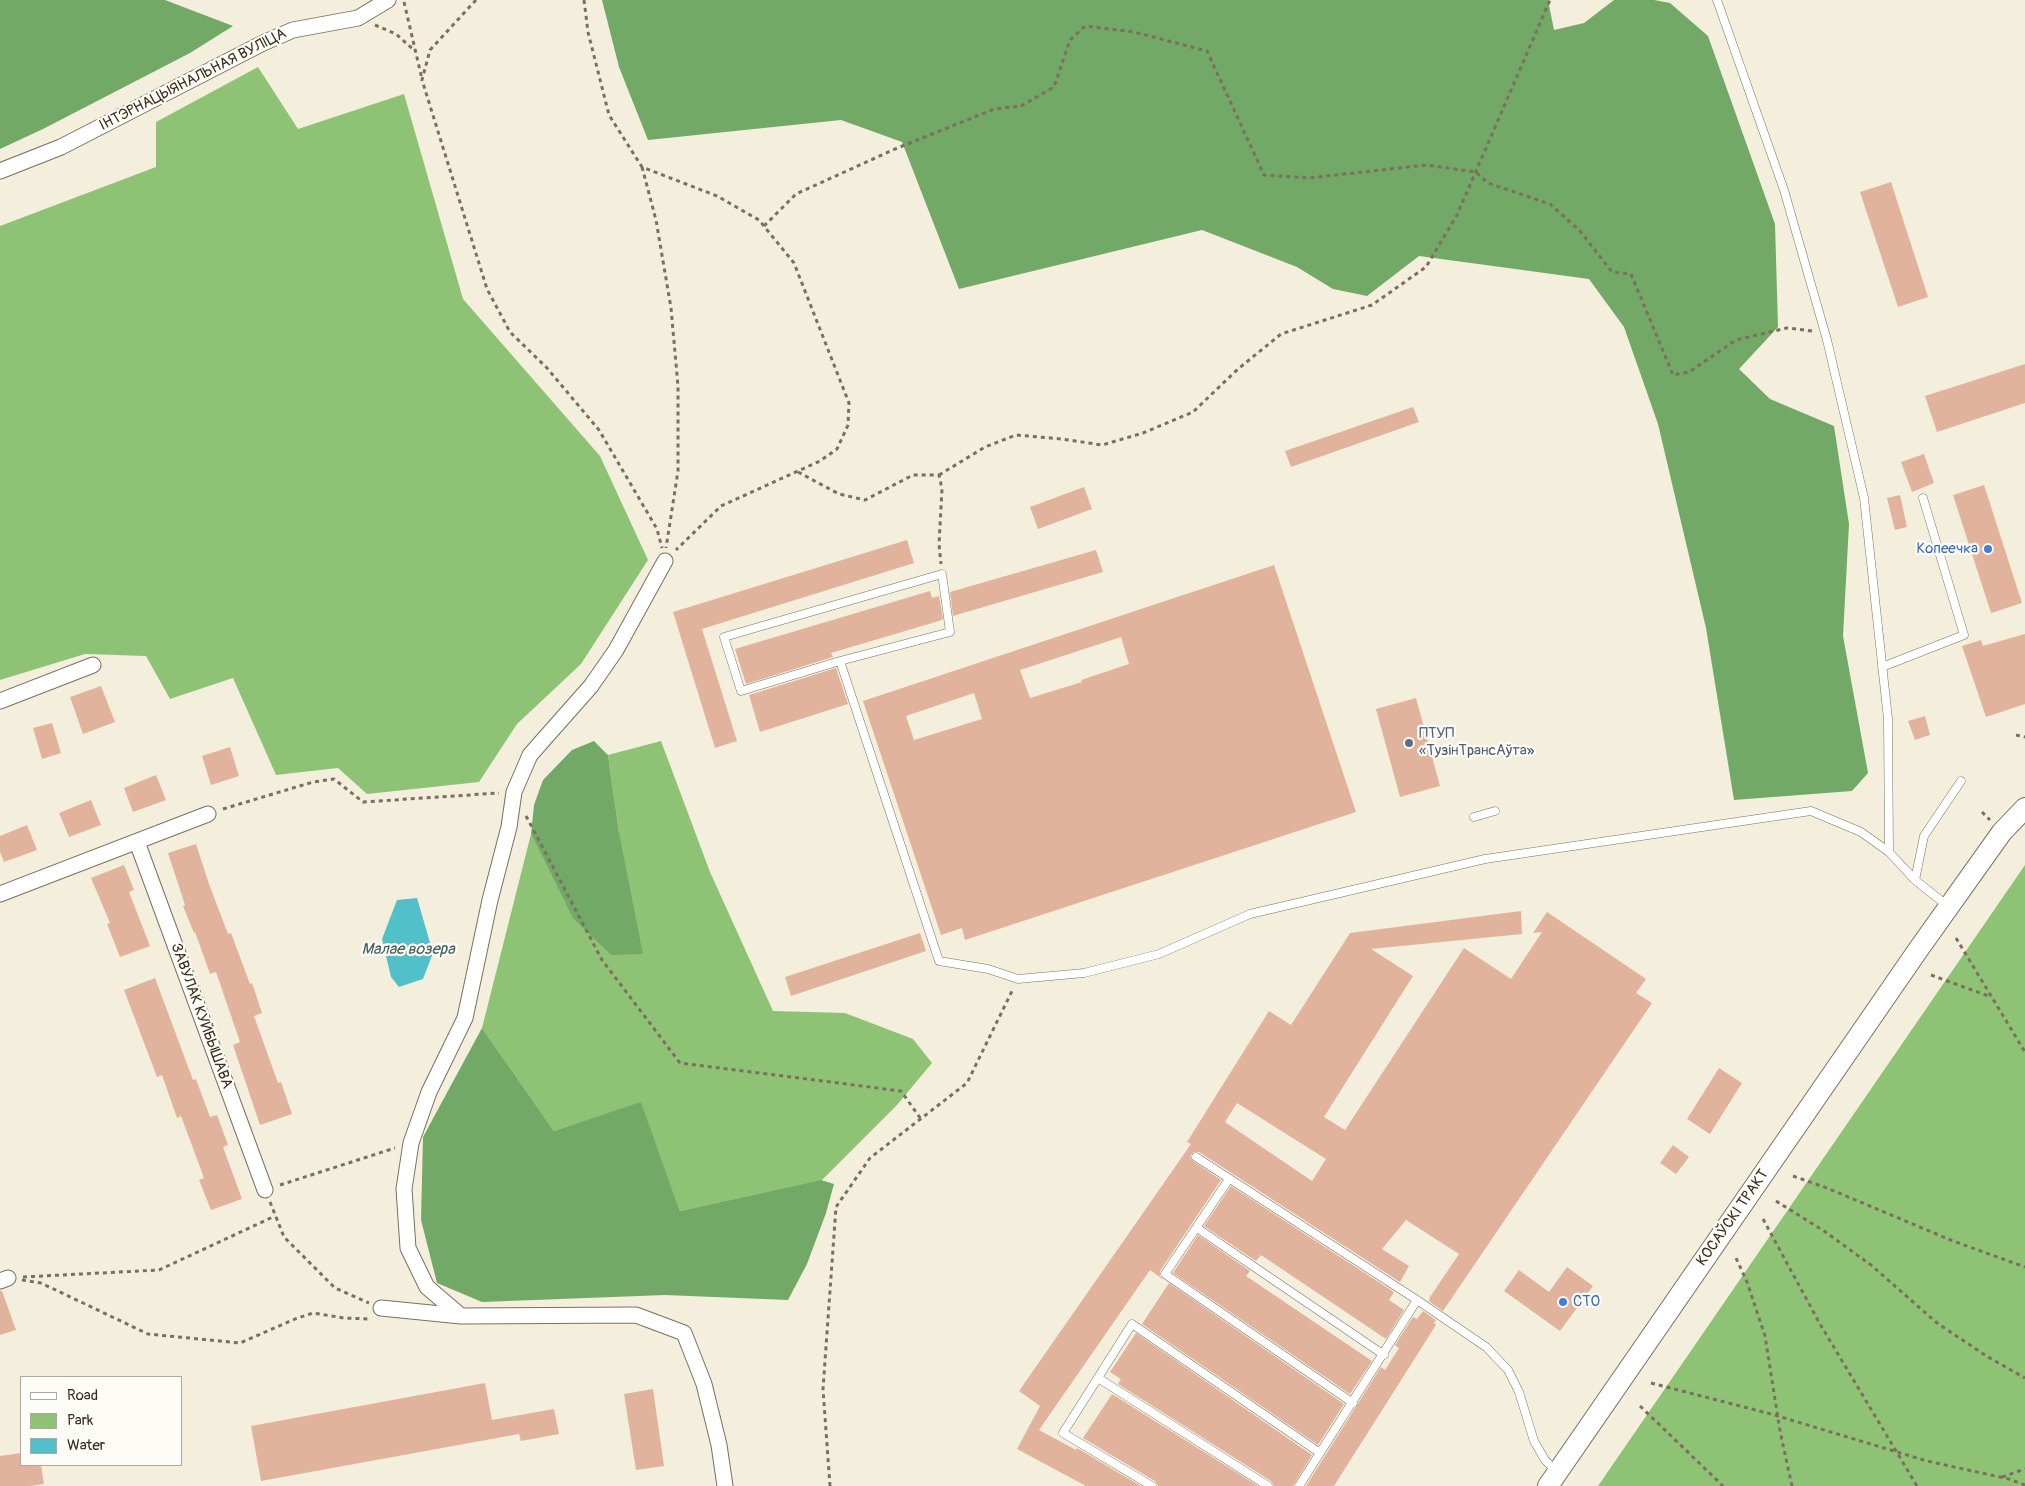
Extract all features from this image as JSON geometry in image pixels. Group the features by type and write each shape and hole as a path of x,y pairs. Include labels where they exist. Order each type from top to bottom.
{"main road":[{"name":"КОСАЎСКІ ТРАКТ","path":"1553,1479 1918,950 2002,832 2025,808"}],"street":[{"name":"ІНТЭРНАЦЫЯНАЛЬНАЯ ВУЛІЦА","path":"0,171 61,147 263,42 293,30 358,18 388,0"},
{"path":"461,1316 426,1286 408,1248 404,1189 411,1143 429,1092 465,1018 490,900 509,827 514,792 530,755 591,686 616,650 664,561"},
{"path":"0,701 92,665"},
{"path":"0,894 208,814"},
{"name":"ЗАВУЛАК КУЙБЫШАВА","path":"137,842 265,1190"},
{"path":"377,1313 461,1316 636,1315 684,1333 704,1384 720,1445 725,1486"}],"lane":[{"path":"1717,0 1784,190 1825,332 1864,498 1888,719 1888,852"},
{"path":"1882,667 1964,635 1923,498"},
{"path":"942,574 950,632 840,661 741,691 724,637 942,574"},
{"path":"840,661 939,961 988,969 1018,979 1084,973 1159,954 1250,914 1485,859 1811,810 1861,832 1888,852 1915,880 1949,907"},
{"path":"1915,880 1924,836 1961,781"},
{"path":"1474,817 1495,811"},
{"path":"1196,1157 1486,1347 1508,1370 1519,1392 1534,1441 1553,1479"},
{"path":"1229,1178 1166,1274 1353,1403"},
{"path":"1197,1228 1384,1355"},
{"path":"1299,1486 1384,1355 1417,1300"},
{"path":"1152,1486 1064,1433 1132,1324 1320,1453"},
{"path":"1098,1378 1268,1486"}],"path":[{"path":"404,0 422,80 487,289 510,332 548,368 599,430 657,529 664,561"},
{"path":"422,80 430,50 476,0"},
{"path":"584,0 588,32 609,115 642,167 656,220 671,308 678,386 678,471 664,561"},
{"path":"798,472 839,494 865,500 913,475 939,474 985,446 1016,435 1102,445 1143,433 1193,412 1238,369 1282,334 1372,305 1426,267 1457,215 1550,0"},
{"path":"358,18 396,34 415,52"},
{"path":"764,226 796,194 894,149 994,109 1021,106 1054,87 1070,40 1085,26 1134,32 1207,50 1264,175 1309,178 1426,165 1476,172 1488,183 1550,204 1580,231 1612,272 1630,274 1673,375 1689,372 1736,340 1787,328 1825,332"},
{"path":"642,167 717,196 759,220 794,263 849,403 848,425 837,449 820,461 798,472 721,506 664,561"},
{"path":"939,474 942,489 939,544 942,574"},
{"path":"2016,735 2025,737"},
{"path":"208,814 314,782 334,779 363,802 514,792 602,960 680,1063 901,1091 921,1118"},
{"path":"1956,938 2025,1052"},
{"path":"1930,974 1991,998"},
{"path":"830,1486 823,1389 836,1207 870,1158 967,1083 1018,979"},
{"path":"377,1313 335,1288 284,1237 265,1190 411,1143"},
{"path":"1793,1176 1827,1188 1953,1241 2025,1267"},
{"path":"1776,1201 1824,1231 1871,1265 1937,1323 1988,1357 2025,1378"},
{"path":"4,1279 159,1270 275,1216"},
{"path":"1763,1219 1820,1324 1917,1486"},
{"path":"1736,1258 1747,1282 1765,1336 1780,1432 1792,1486"},
{"path":"4,1279 41,1283 148,1334 240,1344 295,1318 313,1313 344,1318 377,1313"},
{"path":"1651,1383 1771,1414 1927,1461 2002,1477 2025,1485"},
{"path":"1640,1406 1723,1486"},
{"path":"2002,1477 2025,1469"}],"green space":[{"path":"0,0 165,0 233,26 190,53 43,129 0,149"},
{"path":"602,0 1548,0 1554,30 1584,23 1614,0 1654,0 1670,3 1708,36 1775,224 1778,327 1739,369 1770,399 1834,426 1849,524 1843,636 1868,773 1852,791 1734,800 1706,628 1658,424 1624,327 1589,279 1419,256 1367,296 1333,289 1297,267 1202,230 959,289 902,142 841,120 648,140 619,67"},
{"path":"258,67 298,129 404,94 463,299 600,456 648,560 581,664 517,724 479,782 367,794 338,768 276,775 233,678 170,699 146,656 85,654 0,680 0,226 156,167 156,122"},
{"path":"594,741 608,755 619,833 643,954 611,955 572,917 531,834 534,805 543,780 572,750"},
{"path":"661,741 710,872 773,1011 845,1013 913,1039 932,1063 897,1105 822,1180 680,1211 641,1103 554,1131 482,1028 531,834 572,917 619,833 608,755"},
{"path":"2025,865 2025,1486 1598,1486"},
{"path":"482,1028 554,1131 641,1102 680,1211 821,1180 834,1184 826,1213 807,1264 788,1300 665,1295 482,1302 437,1283 421,1220 423,1137"}],"water":[{"name":"Малае возера","path":"417,898 433,953 423,979 399,987 391,977 382,939 397,900"}],"building":[{"path":"1891,182 1928,297 1898,307 1860,192"},
{"path":"2025,364 2025,403 1937,432 1925,396"},
{"path":"1413,407 1419,422 1291,467 1285,451"},
{"path":"1924,454 1934,483 1912,492 1901,462"},
{"name":"Копеечка","path":"1984,485 2022,603 1991,613 1953,495"},
{"path":"1084,487 1092,509 1038,529 1030,507"},
{"path":"1900,495 1907,527 1895,530 1887,498"},
{"path":"907,540 914,563 702,629 737,741 715,748 673,612"},
{"path":"1096,550 1103,572 953,616 950,592"},
{"path":"1274,565 1356,812 965,940 962,928 941,935 863,701","holes":["1121,637 1129,664 1081,680 1082,682 1030,698 1020,670","974,693 982,719 914,740 906,716"]},
{"path":"930,591 932,598 939,596 943,619 831,653 833,657 746,684 735,649"},
{"path":"2025,634 2025,704 1986,717 1962,646 1981,640 1983,646"},
{"path":"836,668 848,704 760,732 749,695"},
{"path":"101,686 115,722 83,734 70,697"},
{"path":"1416,698 1440,786 1400,797 1376,709"},
{"path":"1925,716 1930,735 1915,740 1908,721"},
{"path":"52,723 61,753 42,759 33,728"},
{"path":"230,747 239,776 211,785 202,756"},
{"path":"156,775 166,800 133,812 124,788"},
{"path":"91,800 101,825 69,837 59,813"},
{"path":"27,825 37,850 4,862 0,852 0,836"},
{"path":"196,844 228,934 231,933 250,984 252,983 262,1013 254,1016 278,1083 281,1082 292,1114 260,1125 233,1045 240,1042 216,972 210,974 195,932 183,906 185,905 168,853"},
{"path":"124,865 134,890 129,892 150,946 120,957 107,924 110,923 91,878"},
{"path":"1521,911 1522,934 1371,949 1413,976 1324,1117 1345,1130 1464,948 1511,979 1542,932 1533,933 1547,912 1646,979 1636,993 1652,1003 1443,1311 1429,1301 1430,1297 1459,1254 1406,1220 1382,1249 1409,1266 1400,1282 1199,1152 1194,1152 1190,1156 1193,1161 1221,1180 1160,1271 1160,1276 1164,1280 1150,1270 1039,1430 1076,1450 1077,1448 1141,1486 1086,1486 1017,1449 1040,1406 1019,1391 1191,1144 1187,1142 1269,1011 1291,1025 1350,933","holes":["1237,1103 1326,1159 1312,1181 1225,1122"]},
{"path":"920,933 926,951 791,996 785,977"},
{"path":"155,978 193,1080 196,1079 210,1117 217,1115 228,1145 223,1147 242,1199 211,1210 199,1180 204,1178 181,1116 177,1118 162,1075 157,1077 124,990"},
{"path":"1719,1068 1742,1083 1710,1134 1687,1119"},
{"path":"1673,1145 1689,1157 1676,1174 1660,1163"},
{"path":"1231,1186 1394,1292 1389,1300 1404,1310 1386,1339 1261,1255 1256,1261 1204,1226"},
{"path":"1198,1235 1250,1271 1246,1276 1372,1361 1350,1394 1173,1273"},
{"path":"1567,1267 1593,1286 1560,1331 1504,1291 1519,1270 1549,1292"},
{"path":"1169,1283 1344,1404 1318,1445 1142,1324"},
{"path":"0,1291 2,1291 16,1330 0,1335"},
{"path":"1423,1311 1436,1320 1434,1323 1436,1325 1334,1486 1306,1486 1381,1367 1385,1370 1399,1348 1395,1345 1413,1317 1417,1319"},
{"path":"1136,1333 1312,1455 1293,1486 1274,1486 1271,1481 1118,1384 1121,1379 1110,1372"},
{"path":"485,1383 492,1420 554,1409 559,1434 521,1441 519,1434 261,1481 251,1426"},
{"path":"653,1389 664,1466 636,1470 624,1394"},
{"path":"1112,1394 1258,1486 1158,1486 1155,1481 1083,1438"},
{"path":"20,1453 20,1466 41,1466 44,1484 0,1486 0,1456"}],"place":[{"name":"Копеечка","path":"1988,549"},
{"name":"ПТУП «ТузінТрансАўта»","path":"1409,743"},
{"name":"СТО","path":"1563,1302"}]}
